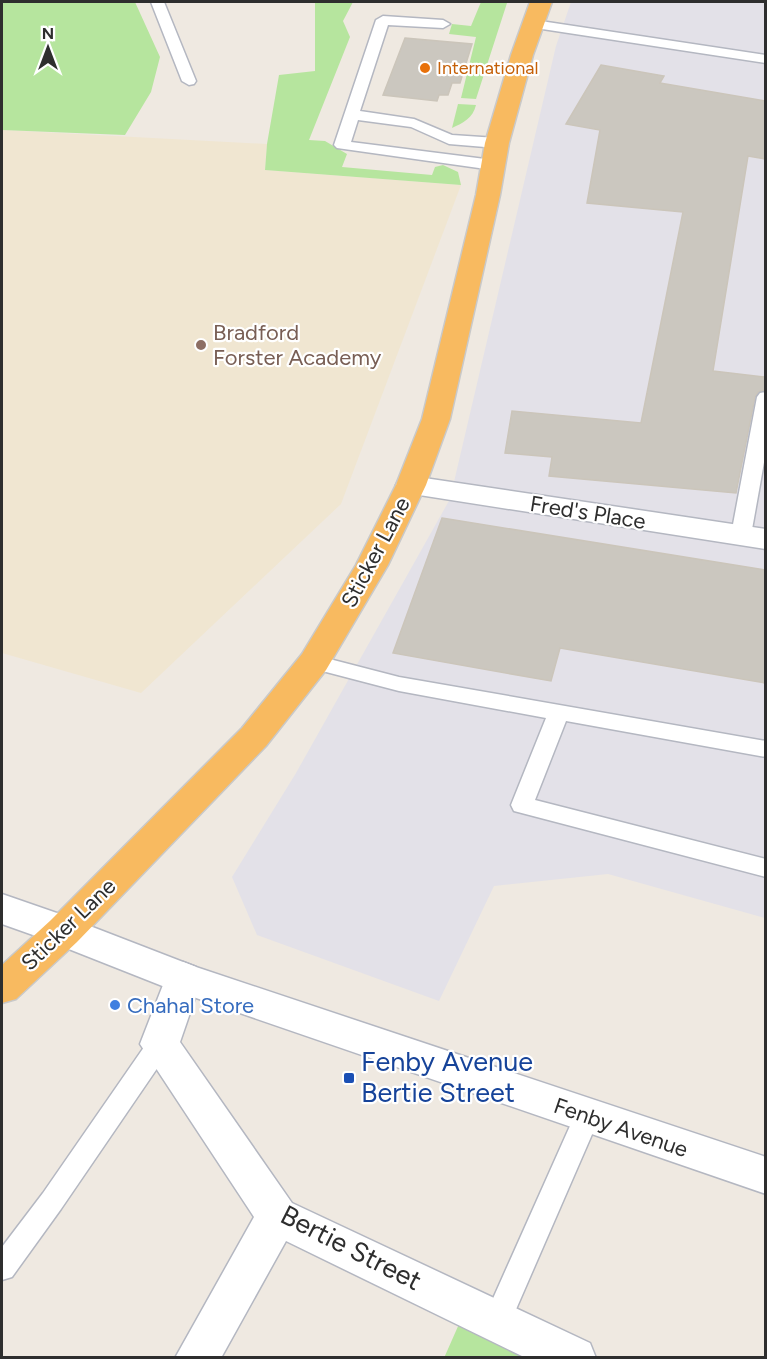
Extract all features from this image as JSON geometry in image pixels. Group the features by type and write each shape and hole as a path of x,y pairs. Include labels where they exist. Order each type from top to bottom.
{"highway":[{"name":"Sticker Lane","path":"2,988 64,931 254,737 314,662 372,565 411,485 436,419 495,154 522,55 538,13"}],"street":[{"name":"Fred's Place","path":"411,485 753,537"},
{"name":"Fenby Avenue","path":"2,909 183,978 765,1176"},
{"path":"160,1044 183,978"},
{"name":"Bertie Street","path":"160,1044 278,1216 574,1358"},
{"path":"197,1358 278,1216"}],"lane":[{"path":"157,2 189,81"},
{"path":"538,13 765,59"},
{"path":"443,24 383,20 342,145 495,154"},
{"path":"353,115 414,123 449,139 495,154"},
{"path":"753,537 765,397"},
{"path":"314,662 399,684 765,749"},
{"path":"559,712 522,805 765,868"},
{"path":"2,1268 52,1202 160,1044"},
{"path":"497,1321 587,1116"}],"shaded area":[{"path":"571,2 765,2 765,918 608,874 494,886 439,1001 257,935 232,877 296,773 450,499 556,46"},
{"name":"Bradford Forster Academy","path":"2,130 267,144 265,170 461,185 341,504 141,693 2,653"}],"green space":[{"path":"2,2 135,2 160,57 151,92 125,135 2,130"},
{"path":"315,2 353,2 343,21 350,37 309,140 325,141 347,154 342,167 432,175 435,167 443,165 458,172 461,185 265,170 267,144 279,75 315,71"},
{"path":"481,2 507,3 476,99 461,98 476,37 449,34 452,24 471,26"},
{"path":"458,104 476,105 470,117 452,128"},
{"path":"467,1306 574,1358 444,1358"}],"building":[{"name":"International","path":"405,38 472,44 460,83 452,83 448,95 439,95 437,101 383,95"},
{"path":"601,65 664,76 660,83 765,101 765,159 748,156 713,371 765,377 765,390 758,392 755,397 736,493 549,476 552,457 505,453 512,411 641,423 683,212 587,203 600,130 566,124"},
{"path":"442,518 765,570 765,683 560,648 551,681 393,653"}],"place":[{"name":"International","path":"425,68"},
{"name":"Bradford Forster Academy","path":"201,345"},
{"name":"Chahal Store","path":"115,1005"},
{"name":"Fenby Avenue Bertie Street","path":"349,1078"}]}
